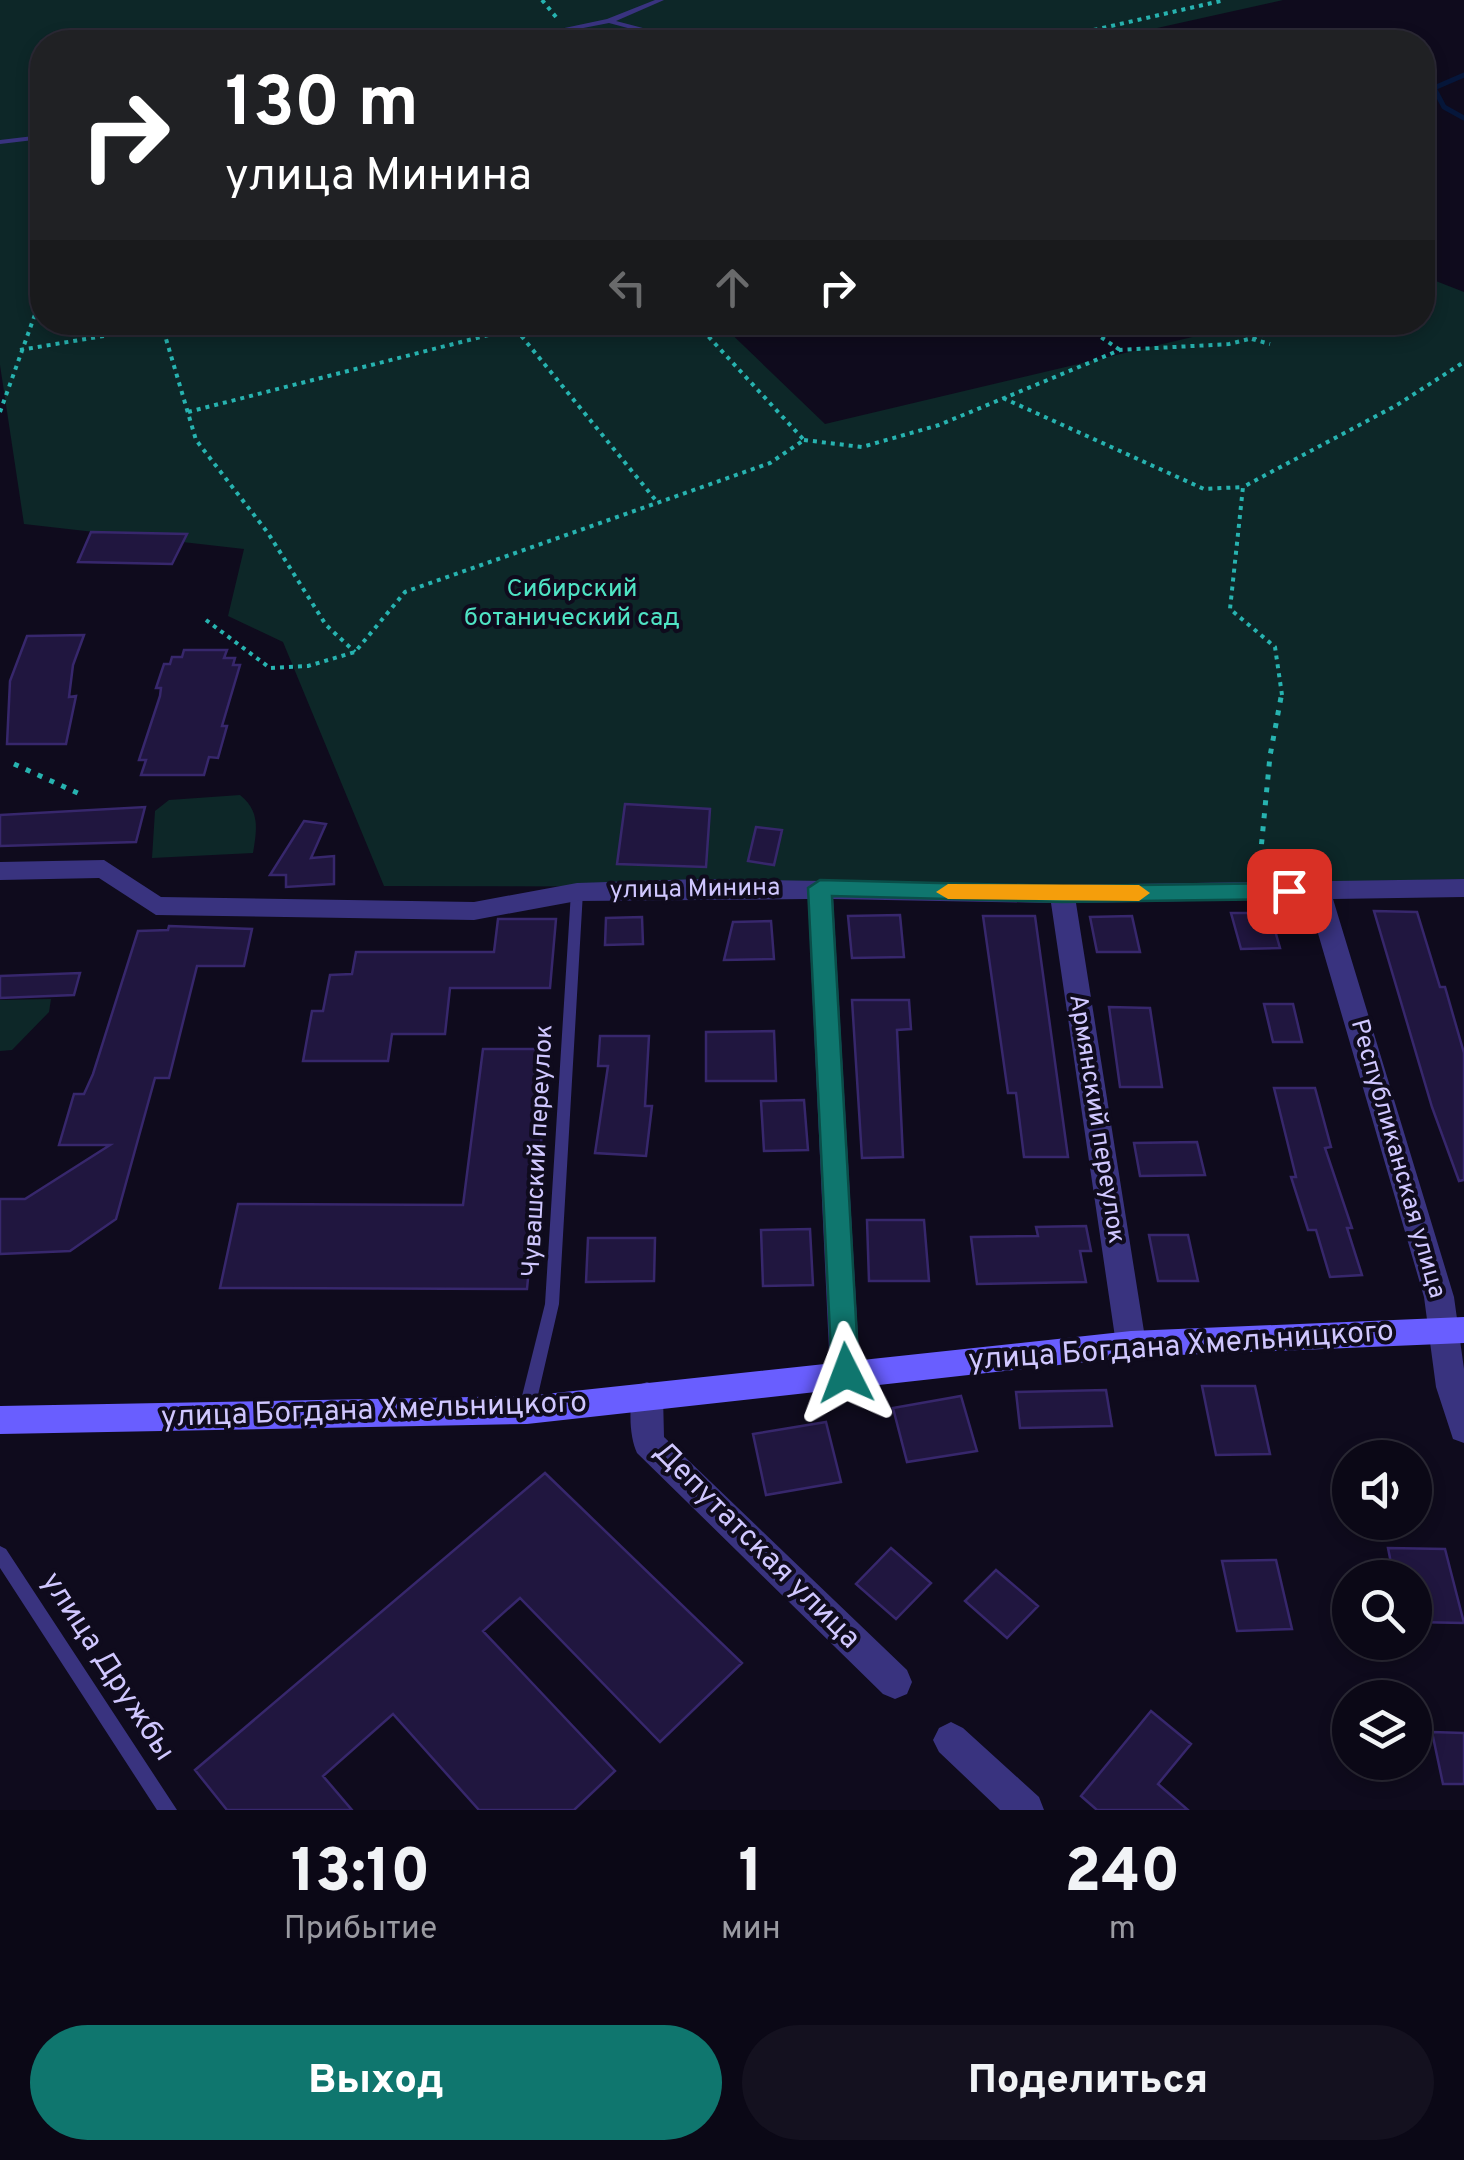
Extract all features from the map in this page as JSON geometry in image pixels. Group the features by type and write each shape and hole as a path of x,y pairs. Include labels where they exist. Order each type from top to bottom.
{"street":[{"name":"улица Минина","path":"0,872 104,869 156,906 252,904 474,911 576,892 820,888 1062,894 1464,888"},
{"path":"820,888 846,1373"},
{"name":"Республиканская улица","path":"1318,891 1439,1298 1454,1330 1451,1388 1464,1429"},
{"name":"Армянский переулок","path":"1062,894 1131,1344"},
{"name":"улица Богдана Хмельницкого","path":"0,1420 527,1410 1131,1344 1454,1330"},
{"name":"Депутатская улица","path":"647,1396 648,1443 895,1682"},
{"path":"951,1740 1026,1810"}],"lane":[{"path":"563,30 608,21 661,0"},
{"path":"608,21 641,30"},
{"path":"0,142 30,138"},
{"name":"Чувашский переулок","path":"527,1410 552,1304 576,892"},
{"name":"улица Дружбы","path":"0,1554 168,1810"}],"path":[{"path":"1094,30 1225,0"},
{"path":"0,412 30,325"},
{"path":"20,350 105,335"},
{"path":"164,335 196,440 268,532 326,625 356,652"},
{"path":"187,413 488,335"},
{"path":"521,335 658,503"},
{"path":"707,335 804,440 862,447 939,425 1120,350 1166,349 1262,335"},
{"path":"1099,335 1120,350"},
{"path":"1249,339 1270,344"},
{"path":"1003,398 1204,489 1243,487 1398,406 1464,362"},
{"path":"206,620 270,668 308,666 356,652 406,592 770,463 804,440"},
{"path":"1243,487 1245,522 1230,574 1230,609 1275,646 1283,699 1266,791 1258,862 1260,891"},
{"path":"14,764 82,795"}],"green space":[{"name":"Сибирский ботанический сад","path":"0,0 1283,0 1148,30 30,30 30,335 732,335 825,424 1201,335 1435,335 1435,281 1464,292 1464,879 1061,888 384,886 283,642 228,616 244,549 24,524 0,365"},
{"path":"240,795 254,814 253,853 152,858 155,811 169,800"},
{"path":"51,999 49,1012 12,1050 0,1051 0,1000"}],"building":[{"path":"91,532 187,534 172,564 78,562"},
{"path":"84,635 73,665 69,697 76,696 66,744 7,744 10,681 27,636"},
{"path":"184,650 227,650 224,658 235,658 233,665 240,665 222,726 227,726 218,758 209,757 204,775 141,775 146,760 139,760 160,696 161,688 156,688 164,664 170,664 172,657 182,657"},
{"path":"625,804 710,809 706,867 617,864"},
{"path":"145,807 136,842 0,846 0,815"},
{"path":"304,821 326,824 311,858 334,856 334,884 286,887 286,875 270,875"},
{"path":"756,827 782,830 774,865 748,861"},
{"path":"1374,911 1417,912 1440,987 1445,987 1464,1053 1464,1180 1459,1181 1432,1107"},
{"path":"1231,913 1270,913 1280,948 1241,949"},
{"path":"900,915 904,957 852,958 848,916"},
{"path":"983,916 1035,916 1068,1157 1024,1157 1016,1093 1008,1093"},
{"path":"1132,916 1140,952 1097,952 1090,917"},
{"path":"642,917 643,944 605,945 606,918"},
{"path":"498,919 556,919 550,988 450,988 445,1034 392,1034 388,1061 303,1061 312,1011 323,1011 330,975 352,974 356,952 494,952"},
{"path":"771,921 774,959 724,960 733,922"},
{"path":"169,926 252,929 244,966 197,966 169,1078 155,1078 116,1219 70,1251 0,1254 0,1199 25,1199 110,1145 59,1145 74,1094 84,1094 93,1074 138,931 168,930"},
{"path":"80,973 74,995 0,998 0,976"},
{"path":"852,1000 909,1000 911,1029 897,1030 903,1157 862,1158"},
{"path":"1264,1004 1293,1004 1302,1042 1273,1042"},
{"path":"1109,1007 1150,1008 1162,1087 1120,1087"},
{"path":"774,1031 776,1081 706,1081 706,1032"},
{"path":"600,1036 649,1036 645,1106 652,1106 646,1156 595,1153 608,1066 598,1066"},
{"path":"483,1049 550,1049 527,1289 220,1288 238,1204 463,1205"},
{"path":"1274,1088 1315,1088 1331,1147 1325,1148 1352,1228 1347,1228 1362,1275 1330,1277 1316,1230 1308,1230 1291,1177 1296,1177"},
{"path":"804,1100 808,1150 764,1151 761,1101"},
{"path":"1197,1142 1205,1175 1140,1176 1134,1143"},
{"path":"867,1220 924,1220 929,1281 869,1281"},
{"path":"1086,1226 1091,1251 1080,1251 1086,1282 977,1284 971,1237 1038,1236 1036,1227"},
{"path":"810,1229 813,1285 763,1286 761,1230"},
{"path":"1149,1235 1188,1235 1198,1281 1158,1281"},
{"path":"588,1238 655,1238 654,1281 586,1282"},
{"path":"1202,1386 1255,1386 1270,1454 1216,1455"},
{"path":"1106,1390 1112,1426 1020,1428 1016,1392"},
{"path":"961,1396 977,1451 907,1462 893,1408"},
{"path":"826,1422 841,1482 766,1495 753,1434"},
{"path":"545,1473 742,1663 660,1742 520,1598 483,1631 615,1771 574,1810 479,1810 393,1714 323,1776 352,1810 227,1810 195,1770"},
{"path":"891,1548 931,1583 896,1619 856,1584"},
{"path":"1388,1548 1445,1549 1464,1623 1432,1622 1432,1560 1390,1560"},
{"path":"1276,1560 1292,1629 1237,1631 1222,1561"},
{"path":"996,1570 1038,1606 1007,1638 965,1601"},
{"path":"1151,1711 1191,1744 1158,1784 1188,1810 1097,1810 1081,1796"},
{"path":"1432,1732 1464,1733 1464,1784 1443,1784"}],"waterway":[{"path":"1435,88 1464,75"},
{"path":"1435,90 1444,107 1464,118"}],"slow traffic":[{"path":"948,892 1139,893"}],"route":[{"path":"846,1373 820,888 1062,894 1289,891"}]}
